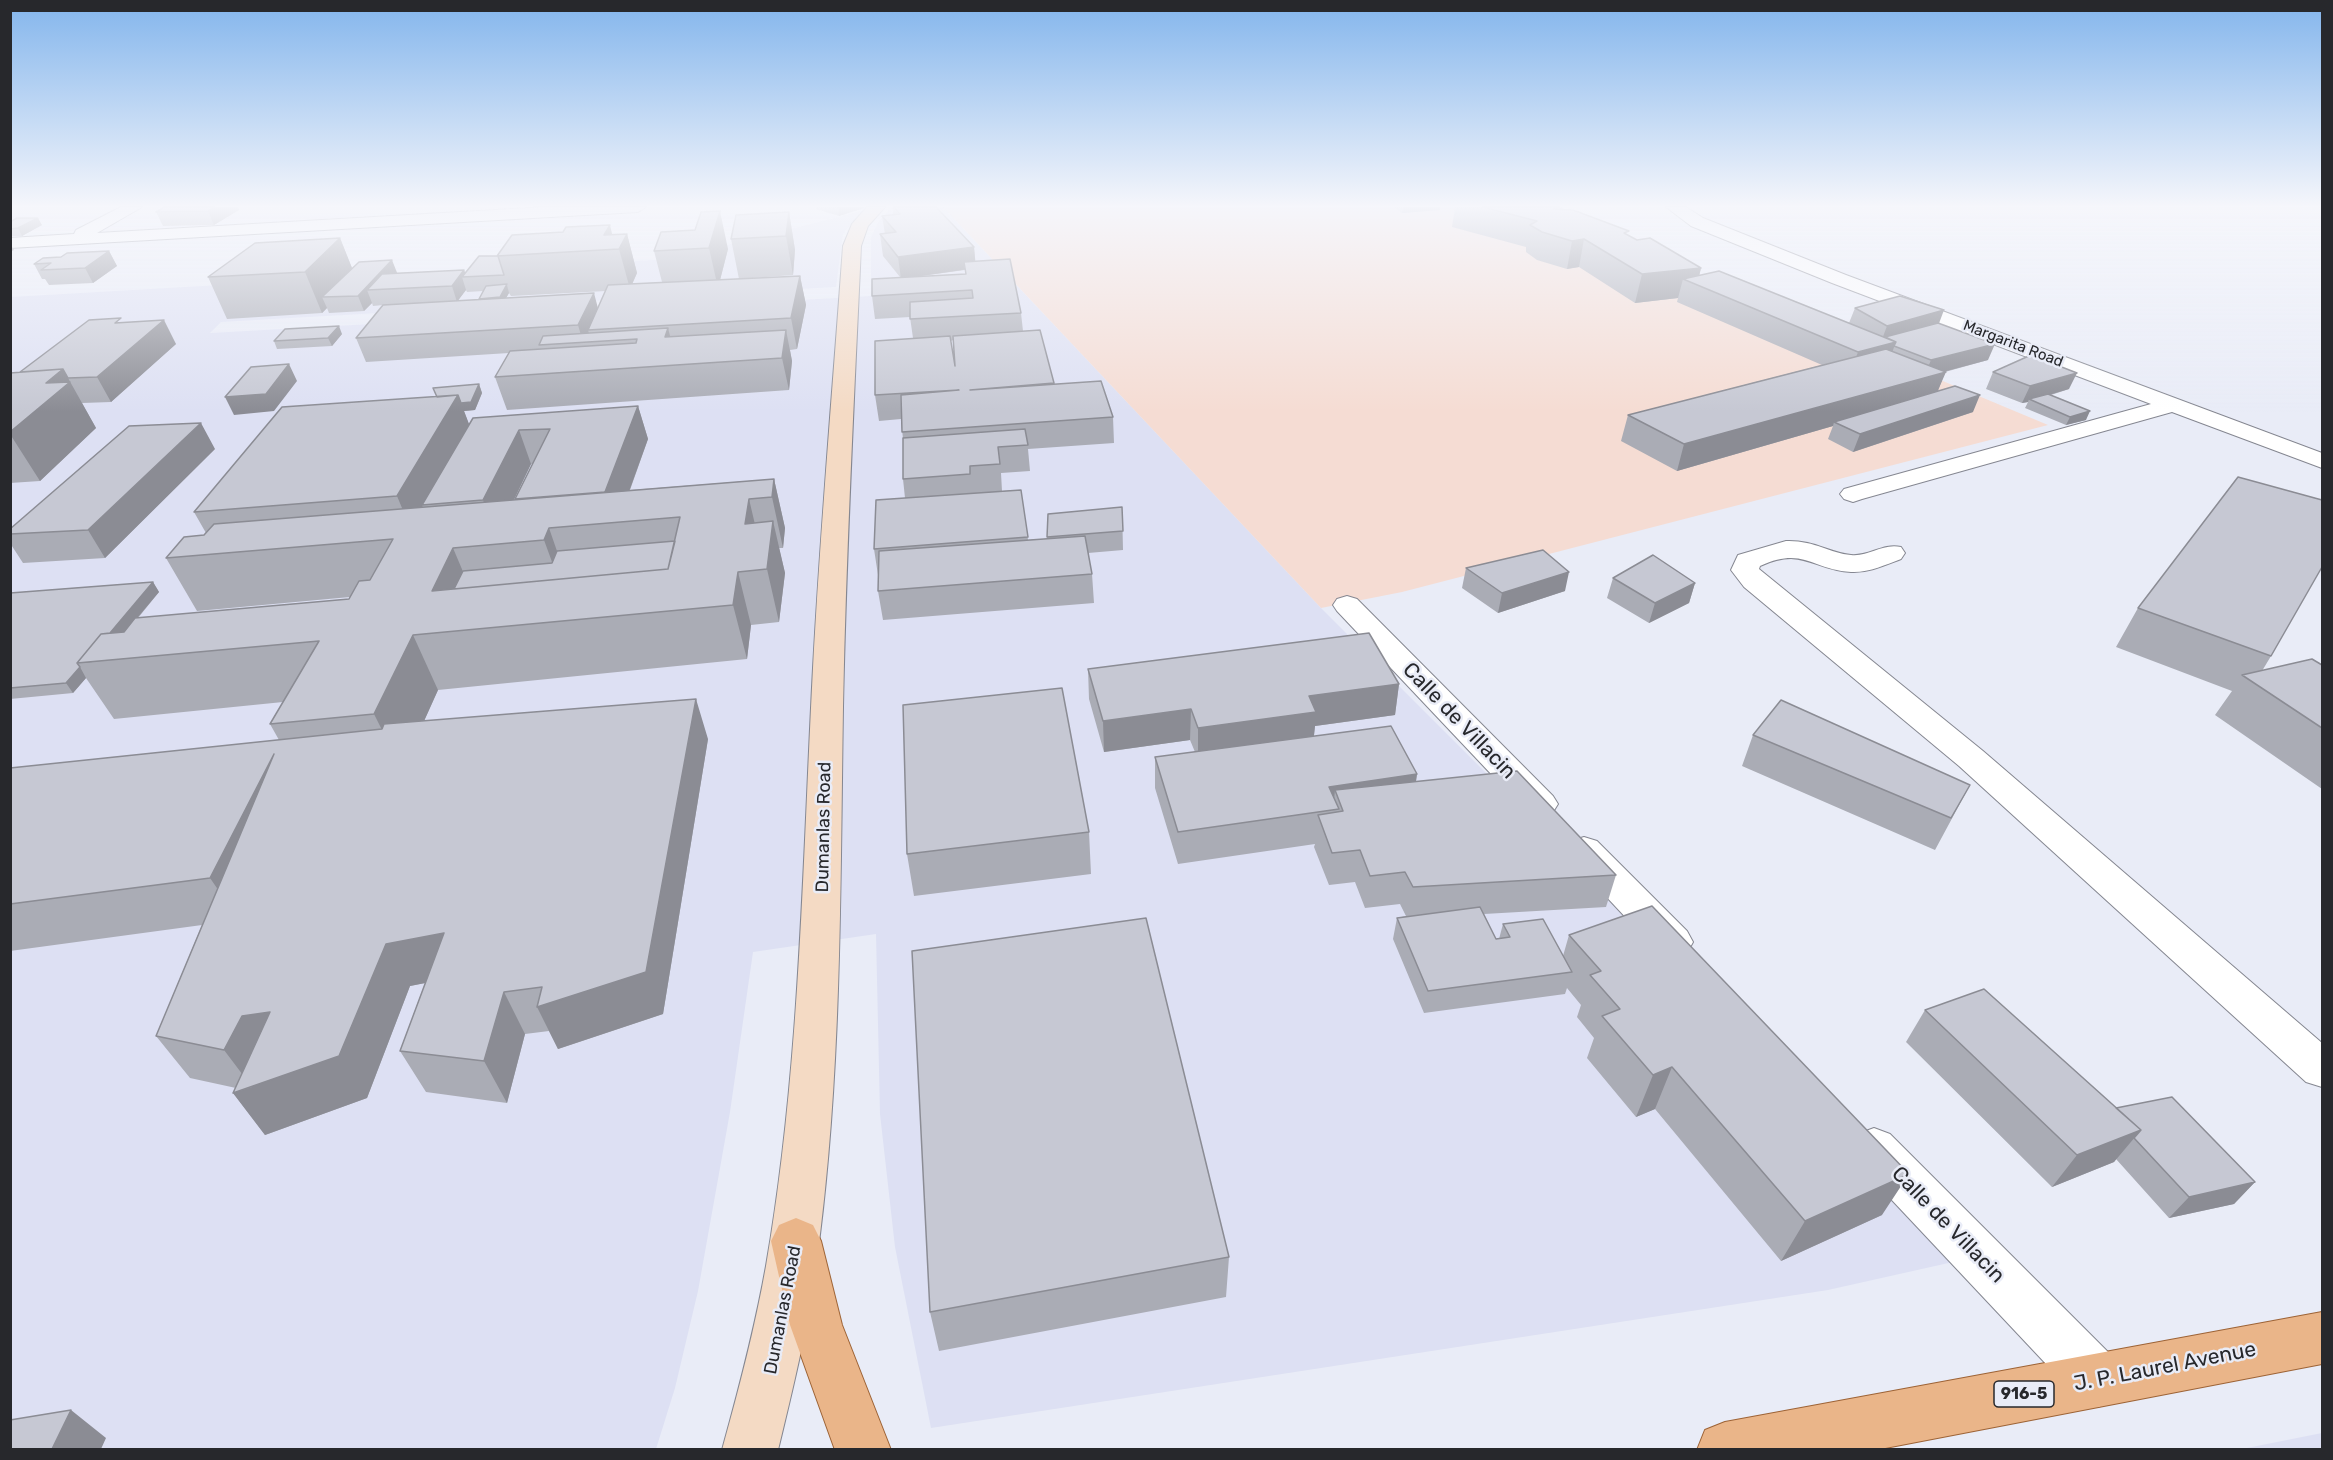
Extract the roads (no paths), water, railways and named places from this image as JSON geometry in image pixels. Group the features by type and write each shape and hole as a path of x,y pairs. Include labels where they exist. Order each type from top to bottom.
{"main road":[{"name":"Dumanlas Road","path":"750,1449 771,1372 796,1241 821,960 828,678 850,275"},
{"path":"796,1241 816,1325 863,1449"},
{"name":"J. P. Laurel Avenue","path":"1725,1449 1789,1444 2098,1380 2322,1338"}],"street":[{"name":"Margarita Road","path":"1829,275 2322,460"},
{"path":"1853,494 2174,405"},
{"path":"1891,553 1862,563 1847,563 1809,550 1787,549 1763,554 1748,561 1745,570 1754,580 1841,648 1914,710 2322,1069"},
{"name":"Calle de Villacin","path":"1347,605 1697,967"},
{"name":"Calle de Villacin","path":"1847,1122 2098,1380"}]}
